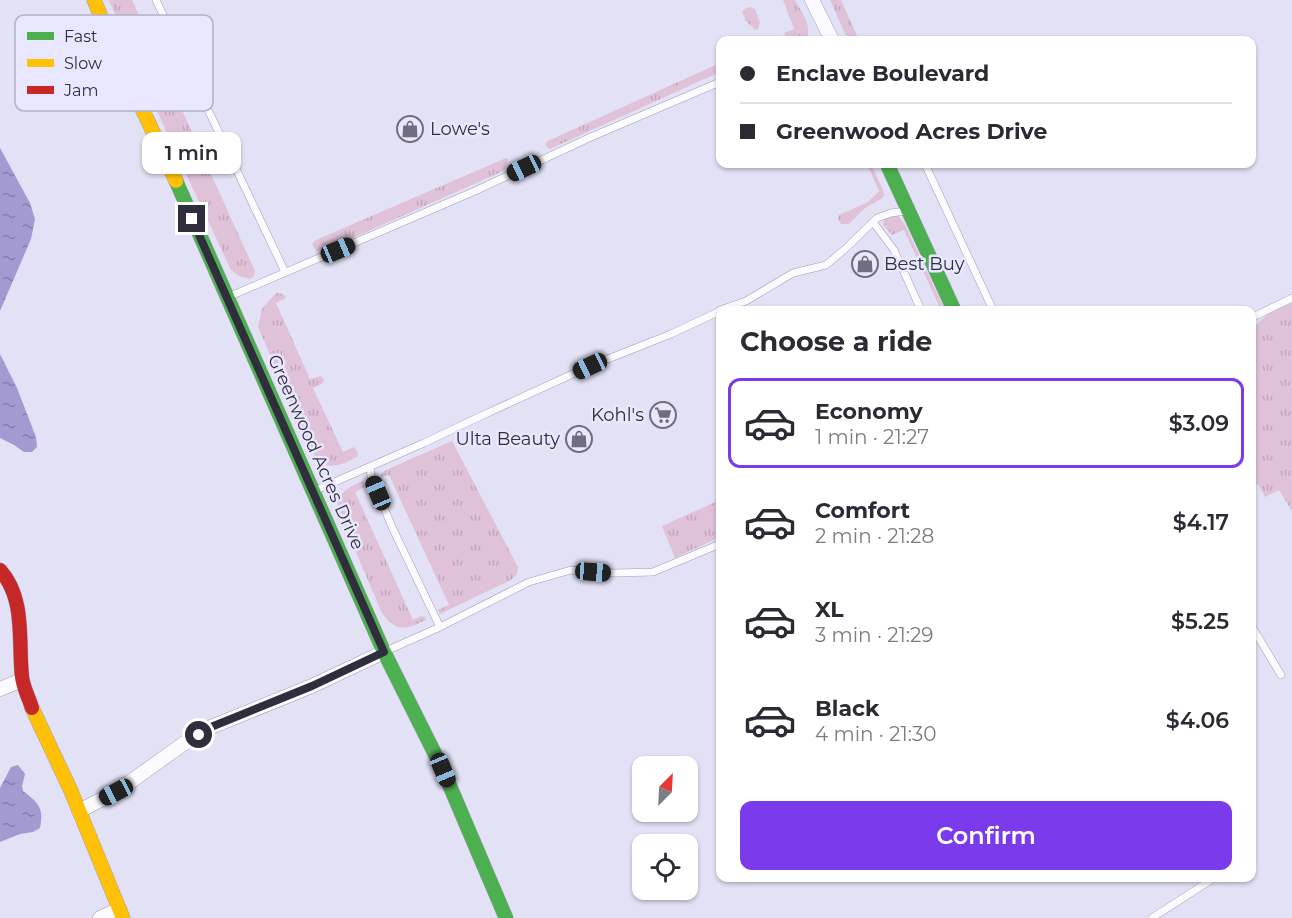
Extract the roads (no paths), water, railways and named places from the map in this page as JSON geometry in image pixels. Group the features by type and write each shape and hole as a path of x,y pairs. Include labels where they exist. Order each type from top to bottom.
{"street":[{"name":"Greenwood Acres Drive","path":"94,0 100,15"},
{"path":"812,0 830,36"},
{"name":"Greenwood Acres Drive","path":"143,111 384,652 443,770 506,918"},
{"path":"889,168 952,306"},
{"path":"0,570 8,579 19,610 22,680 121,913 100,918"},
{"path":"79,811 116,792 211,727 312,686 384,652"},
{"path":"0,688 22,680"}],"lane":[{"path":"156,0 163,15"},
{"path":"227,297 716,84"},
{"path":"209,111 285,272"},
{"path":"927,168 991,306"},
{"path":"733,306 746,301 793,273 826,265 877,218 909,210"},
{"path":"873,222 894,249 919,306"},
{"path":"1256,316 1292,298"},
{"path":"313,491 424,443 590,366 671,334 716,313"},
{"path":"370,467 370,476 392,527 440,627"},
{"path":"384,652 440,627 529,582 571,570 615,573 654,572 716,546"},
{"path":"1256,633 1281,675"},
{"path":"1152,918 1208,882"}],"water":[{"path":"0,148 30,203 35,219 31,239 0,311"},
{"path":"0,354 17,388 36,437 37,447 32,452 24,452 0,438"},
{"path":"18,765 25,774 23,791 33,799 41,811 40,828 0,842 0,788 11,767"}],"place":[{"name":"Lowe's","path":"410,129"},
{"name":"Best Buy","path":"865,264"},
{"name":"Kohl's","path":"663,415"},
{"name":"Ulta Beauty","path":"579,439"}]}
